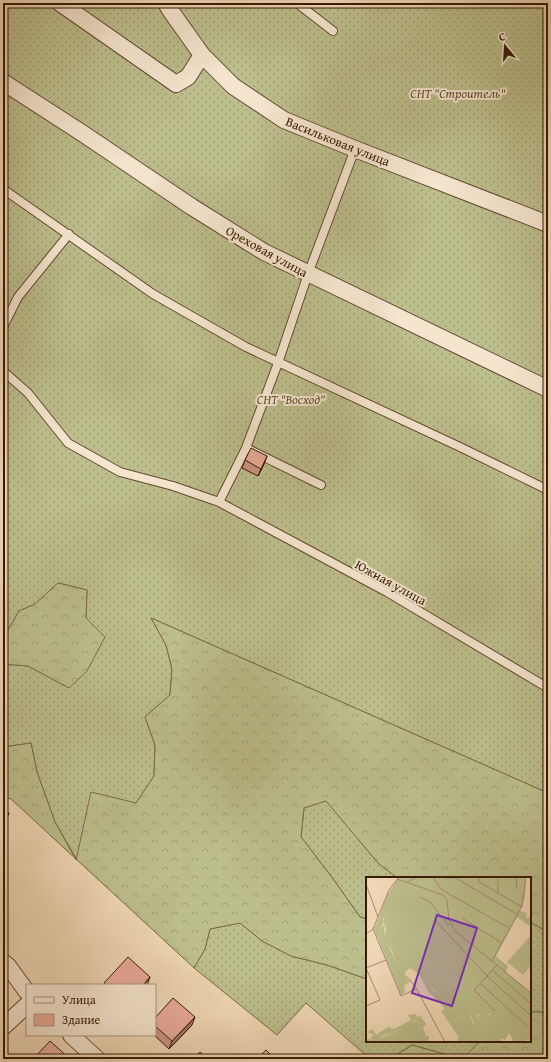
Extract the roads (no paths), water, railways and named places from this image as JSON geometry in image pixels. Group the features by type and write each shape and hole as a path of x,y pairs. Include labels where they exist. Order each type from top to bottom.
{"street":[{"path":"60,3 176,84 188,77 202,55"},
{"name":"Васильковая улица","path":"166,3 202,55 233,86 284,120 548,224"},
{"name":"Ореховая улица","path":"3,82 192,207 264,252 548,389"},
{"path":"3,962 8,966 26,991"},
{"path":"3,1027 26,1006"},
{"path":"72,1036 97,1059"}],"lane":[{"path":"297,3 333,31"},
{"path":"219,502 246,448 278,363 308,274 355,149"},
{"path":"3,189 153,294 246,347 460,447 548,490"},
{"path":"3,327 18,297 68,234"},
{"name":"Южная улица","path":"3,371 28,393 68,443 120,472 173,486 219,502 387,592 548,688"},
{"path":"246,448 321,485"}],"park label":[{"name":"СНТ \"Строитель\"","path":"458,93"},
{"name":"СНТ \"Восход\"","path":"291,399"}]}
